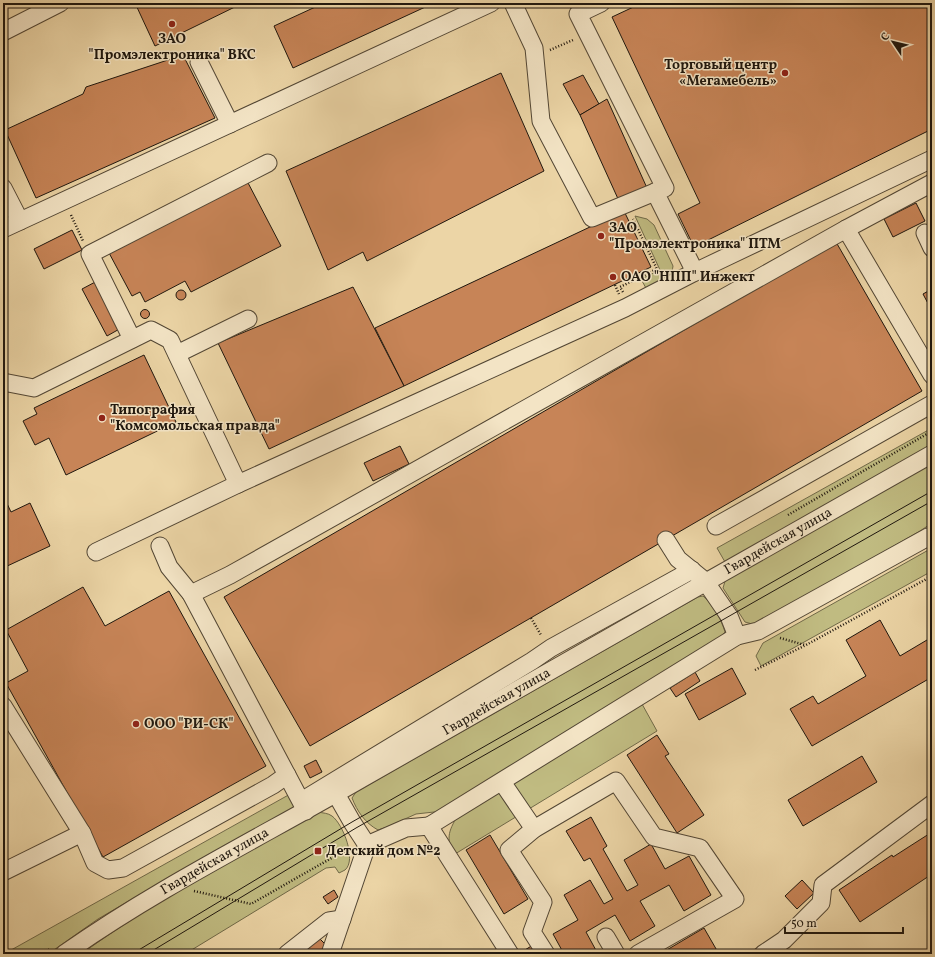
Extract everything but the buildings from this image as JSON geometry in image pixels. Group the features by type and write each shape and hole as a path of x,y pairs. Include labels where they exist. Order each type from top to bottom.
{"street":[{"path":"3,32 60,3"},
{"path":"3,229 491,3"},
{"path":"513,3 534,48 541,121 592,218 665,188 578,14 601,3"},
{"path":"199,62 230,124"},
{"path":"96,552 238,484 625,308 695,272 932,159"},
{"path":"132,339 90,254 268,163"},
{"path":"190,594 237,571 846,229 932,183"},
{"path":"3,188 20,221"},
{"path":"655,192 695,272"},
{"path":"846,229 932,375"},
{"path":"925,232 932,248"},
{"path":"178,354 248,319"},
{"path":"3,382 34,388 151,330 170,340 178,354 238,484"},
{"path":"716,526 932,404"},
{"name":"Гвардейская улица","path":"64,954 101,928 303,806 336,794 706,581 932,454"},
{"path":"330,954 365,851 406,828 429,826 737,636 758,631 932,536"},
{"path":"666,540 678,559 706,581 729,616 737,636"},
{"path":"160,546 169,567 190,594 303,806 551,648 692,570"},
{"path":"3,706 82,833 95,863 108,870 123,868 273,785 287,775"},
{"path":"546,954 532,932 543,902 509,850 534,830 616,781 654,837 700,848 735,899 638,954"},
{"path":"502,782 534,830"},
{"path":"336,794 352,822 365,851"},
{"path":"763,954 784,940 821,903 823,885 932,804"},
{"path":"429,826 510,954"},
{"path":"3,872 82,833"},
{"path":"287,954 329,921 342,919"},
{"path":"606,937 616,954"}],"path":[{"path":"535,58 588,33"},
{"path":"64,201 90,254"},
{"path":"615,285 620,296 624,294 620,287 657,269 626,205"},
{"path":"781,519 932,431"},
{"path":"755,670 806,645 932,576"},
{"path":"531,618 541,636"},
{"path":"758,631 806,645"},
{"path":"169,886 252,904 342,852 365,851"}],"shaded area":[{"path":"635,216 647,219 654,225 673,266 670,276 664,282 647,290 641,279 660,270"},
{"path":"932,428 932,445 725,562 717,548"},
{"path":"932,462 932,523 756,625 745,622 723,588 726,578"},
{"path":"932,548 932,571 761,666 756,656 763,643"},
{"path":"703,596 716,612 725,632 716,641 443,811 416,814 378,830 365,820 356,808 352,798 356,792 698,597"},
{"path":"642,704 657,731 455,854 449,838 453,824 459,813"},
{"path":"292,793 299,807 168,878 98,919 48,954 4,954"},
{"path":"317,812 332,816 344,834 350,858 345,870 339,873 335,867 326,868 185,954 81,954 138,915 227,862"}],"tram line":[{"path":"132,954 352,822 932,491"},
{"path":"147,954 356,828 932,501"}],"place":[{"name":"ЗАО \"Промэлектроника\" ВКС","path":"172,24"},
{"name":"Торговый центр «Мегамебель»","path":"785,73"},
{"name":"ЗАО \"Промэлектроника\" ПТМ","path":"601,236"},
{"name":"ОАО \"НПП\" Инжект","path":"613,277"},
{"name":"Типография \"Комсомольская правда\"","path":"102,418"},
{"name":"ООО \"РИ-СК\"","path":"136,724"},
{"name":"Детский дом №2","path":"318,851"}]}
